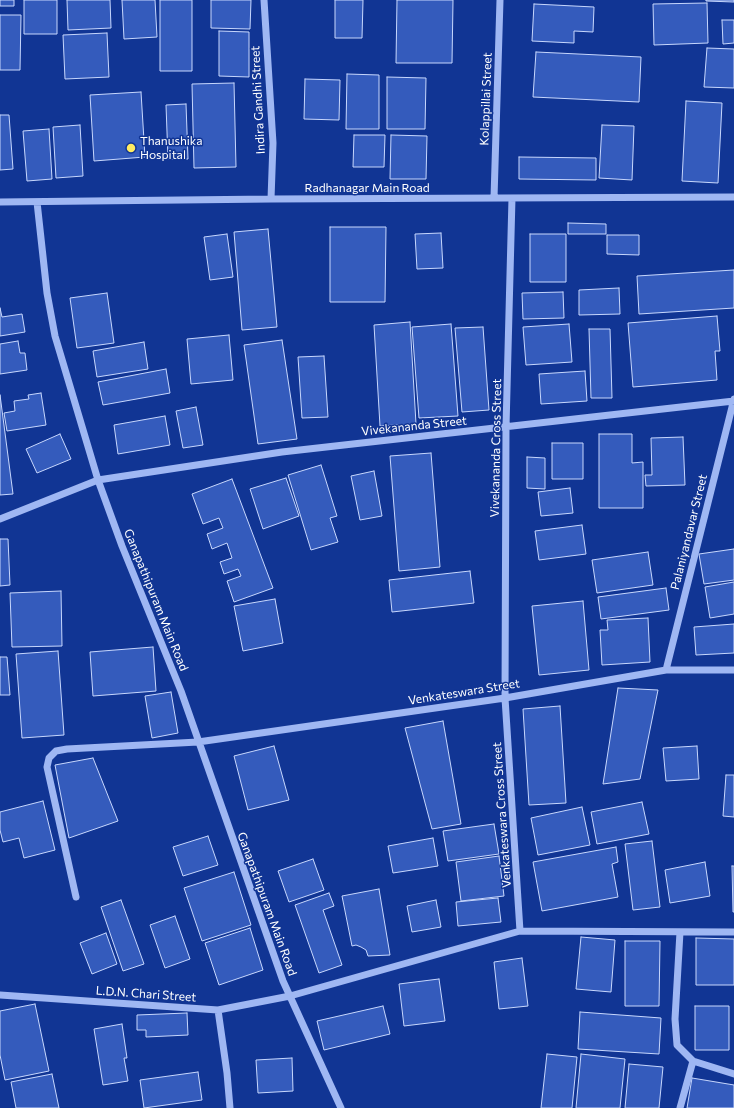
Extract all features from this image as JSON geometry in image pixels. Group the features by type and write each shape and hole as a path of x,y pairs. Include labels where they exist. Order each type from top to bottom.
{"street":[{"name":"Indira Gandhi Street","path":"264,0 273,143 271,199"},
{"name":"Kolappillai Street","path":"494,198 500,0"},
{"name":"Radhanagar Main Road","path":"0,202 734,197"},
{"name":"Vivekananda Cross Street","path":"505,698 506,427 512,198"},
{"name":"Ganapathipuram Main Road","path":"37,202 47,293 55,336 98,480 127,560 181,691 282,981 341,1108"},
{"name":"Vivekananda Street","path":"0,518 98,480 282,452 734,400"},
{"name":"Palaniyandavar Street","path":"666,670 734,400"},
{"name":"Venkateswara Street","path":"76,897 47,767 49,758 56,751 67,749 198,742 505,698 666,670 734,670"},
{"name":"Venkateswara Cross Street","path":"505,698 520,932"},
{"name":"L.D.N. Chari Street","path":"0,995 218,1010 290,996 520,932 734,932"},
{"path":"680,932 675,1019 678,1045 693,1061 734,1074"},
{"path":"218,1010 227,1073 230,1108"},
{"path":"680,1108 693,1061"}],"building":[{"path":"0,0 14,0 14,6 0,6"},
{"path":"24,0 57,0 57,34 24,34"},
{"path":"67,0 110,0 111,28 68,30"},
{"path":"122,0 155,0 157,37 124,39"},
{"path":"160,0 192,0 192,71 160,71"},
{"path":"211,0 251,0 250,29 211,28"},
{"path":"335,0 363,0 362,38 335,38"},
{"path":"397,0 453,0 452,63 396,63"},
{"path":"734,0 734,2 706,1"},
{"path":"707,3 708,43 654,45 653,4"},
{"path":"534,4 594,7 593,32 574,31 574,43 532,41"},
{"path":"0,15 21,15 20,70 0,70"},
{"path":"722,20 734,20 734,43 723,44"},
{"path":"219,31 249,32 249,77 219,76"},
{"path":"107,33 109,77 65,79 63,35"},
{"path":"707,48 734,49 734,88 704,87"},
{"path":"536,52 641,57 639,102 533,97"},
{"path":"347,74 379,75 379,129 346,129"},
{"path":"387,77 426,78 425,129 387,129"},
{"path":"305,79 340,80 339,120 304,119"},
{"path":"234,83 236,167 194,168 192,84"},
{"path":"141,92 145,157 94,161 90,95"},
{"path":"686,101 722,103 718,183 682,181"},
{"path":"186,104 188,159 168,159 166,105"},
{"path":"0,115 9,115 13,169 0,170"},
{"path":"80,125 83,176 56,178 53,127"},
{"path":"602,125 634,126 632,180 599,178"},
{"path":"49,129 52,179 27,181 23,131"},
{"path":"354,135 385,135 384,167 353,167"},
{"path":"391,135 427,136 426,179 390,179"},
{"path":"519,157 596,158 596,180 519,179"},
{"path":"568,223 606,224 606,234 568,234"},
{"path":"330,227 386,227 385,302 330,302"},
{"path":"268,229 277,327 242,330 234,232"},
{"path":"441,233 443,268 417,269 415,234"},
{"path":"227,234 233,277 210,280 204,237"},
{"path":"530,234 566,234 566,282 530,282"},
{"path":"607,235 639,235 639,255 607,254"},
{"path":"734,270 734,308 639,314 637,276"},
{"path":"619,288 620,314 579,315 579,290"},
{"path":"563,292 564,318 523,319 522,293"},
{"path":"107,293 114,343 77,348 70,298"},
{"path":"0,308 2,317 22,314 25,332 0,336"},
{"path":"717,316 720,351 715,351 717,380 633,387 628,323"},
{"path":"410,322 416,424 380,426 374,325"},
{"path":"451,324 458,416 419,418 412,327"},
{"path":"569,324 572,362 526,365 523,327"},
{"path":"483,327 489,410 462,412 455,328"},
{"path":"589,329 610,329 612,398 591,398"},
{"path":"229,335 233,380 191,384 187,339"},
{"path":"282,340 297,439 258,444 244,345"},
{"path":"18,341 20,353 25,353 27,370 0,374 0,344"},
{"path":"144,342 148,369 97,377 93,351"},
{"path":"324,356 328,417 302,418 298,357"},
{"path":"166,369 170,393 103,405 98,382"},
{"path":"585,371 587,401 541,404 539,374"},
{"path":"41,393 46,425 7,431 4,413 15,411 14,401 29,399 28,395"},
{"path":"0,395 13,494 0,495"},
{"path":"196,407 203,445 183,448 176,411"},
{"path":"165,416 170,445 118,454 114,425"},
{"path":"60,434 71,459 37,473 26,449"},
{"path":"599,434 632,434 632,463 643,462 643,508 599,508"},
{"path":"683,437 685,485 646,486 645,475 652,475 651,438"},
{"path":"552,443 583,443 583,479 552,479"},
{"path":"431,453 440,567 399,571 390,456"},
{"path":"527,457 545,458 545,489 527,488"},
{"path":"321,465 337,516 330,518 338,542 311,550 288,475"},
{"path":"374,471 382,516 360,520 351,476"},
{"path":"286,478 299,516 263,529 250,489"},
{"path":"232,479 273,588 234,602 227,581 241,576 238,569 224,574 220,562 232,558 227,543 212,549 207,534 223,528 219,518 203,524 192,494"},
{"path":"570,488 573,513 541,516 538,492"},
{"path":"582,525 586,554 539,560 535,531"},
{"path":"0,539 8,539 10,585 0,586"},
{"path":"734,549 734,580 704,584 699,554"},
{"path":"648,552 653,585 597,593 592,560"},
{"path":"470,571 474,603 392,612 389,580"},
{"path":"734,582 734,614 710,618 705,587"},
{"path":"666,588 669,610 601,619 598,597"},
{"path":"61,591 62,646 12,647 10,593"},
{"path":"275,599 283,643 243,651 234,606"},
{"path":"583,601 589,670 539,675 532,606"},
{"path":"648,618 650,662 602,665 600,630 608,630 607,620"},
{"path":"734,624 734,653 696,655 694,627"},
{"path":"153,647 156,691 93,696 90,652"},
{"path":"58,651 64,735 22,738 16,654"},
{"path":"0,657 7,657 10,695 0,695"},
{"path":"618,688 658,690 640,779 603,784"},
{"path":"171,692 178,733 152,738 145,696"},
{"path":"560,706 566,803 529,805 523,709"},
{"path":"443,721 461,824 432,829 405,728"},
{"path":"274,746 289,800 248,810 234,756"},
{"path":"697,746 699,779 666,781 663,748"},
{"path":"93,758 118,821 69,838 55,765"},
{"path":"726,775 734,775 734,817 723,816"},
{"path":"43,801 55,850 24,858 19,838 3,842 0,830 0,812"},
{"path":"642,802 649,834 597,844 591,812"},
{"path":"582,807 590,845 538,855 531,818"},
{"path":"494,824 499,854 448,861 443,831"},
{"path":"208,836 218,865 183,876 173,847"},
{"path":"433,838 438,866 393,873 388,846"},
{"path":"652,841 660,907 633,910 625,844"},
{"path":"616,847 618,862 612,864 618,897 542,911 533,862"},
{"path":"499,856 504,896 461,901 456,862"},
{"path":"313,859 324,890 289,902 278,871"},
{"path":"705,862 710,896 670,903 665,870"},
{"path":"732,866 734,866 734,912 733,912"},
{"path":"234,872 251,925 202,941 184,888"},
{"path":"379,889 390,955 368,956 366,950 356,945 352,946 342,896"},
{"path":"329,893 334,906 323,910 342,965 319,973 295,905"},
{"path":"498,898 501,922 458,926 456,902"},
{"path":"121,900 144,964 123,971 101,907"},
{"path":"436,900 441,927 412,932 407,906"},
{"path":"175,916 190,959 165,968 150,925"},
{"path":"250,928 263,970 219,985 205,943"},
{"path":"106,933 117,964 92,974 80,943"},
{"path":"581,937 615,940 611,992 576,989"},
{"path":"696,938 734,939 734,985 696,985"},
{"path":"625,941 660,941 659,1006 625,1006"},
{"path":"522,958 528,1006 499,1009 494,962"},
{"path":"439,979 445,1021 404,1026 399,984"},
{"path":"35,1004 49,1071 5,1080 0,1055 0,1011"},
{"path":"383,1006 390,1034 324,1050 317,1021"},
{"path":"695,1006 729,1006 729,1050 695,1050"},
{"path":"580,1012 661,1018 659,1054 578,1049"},
{"path":"187,1013 188,1035 146,1037 146,1030 137,1030 137,1015"},
{"path":"122,1024 127,1058 124,1058 128,1081 103,1085 94,1029"},
{"path":"547,1054 577,1057 572,1108 541,1108"},
{"path":"581,1054 625,1059 620,1108 576,1108"},
{"path":"292,1058 293,1091 258,1093 256,1060"},
{"path":"629,1064 663,1067 659,1108 625,1108"},
{"path":"198,1072 202,1100 144,1108 140,1080"},
{"path":"52,1074 59,1108 16,1108 11,1082"},
{"path":"692,1078 734,1085 734,1108 687,1108"}],"place":[{"name":"Thanushika Hospital","path":"131,148"}]}
